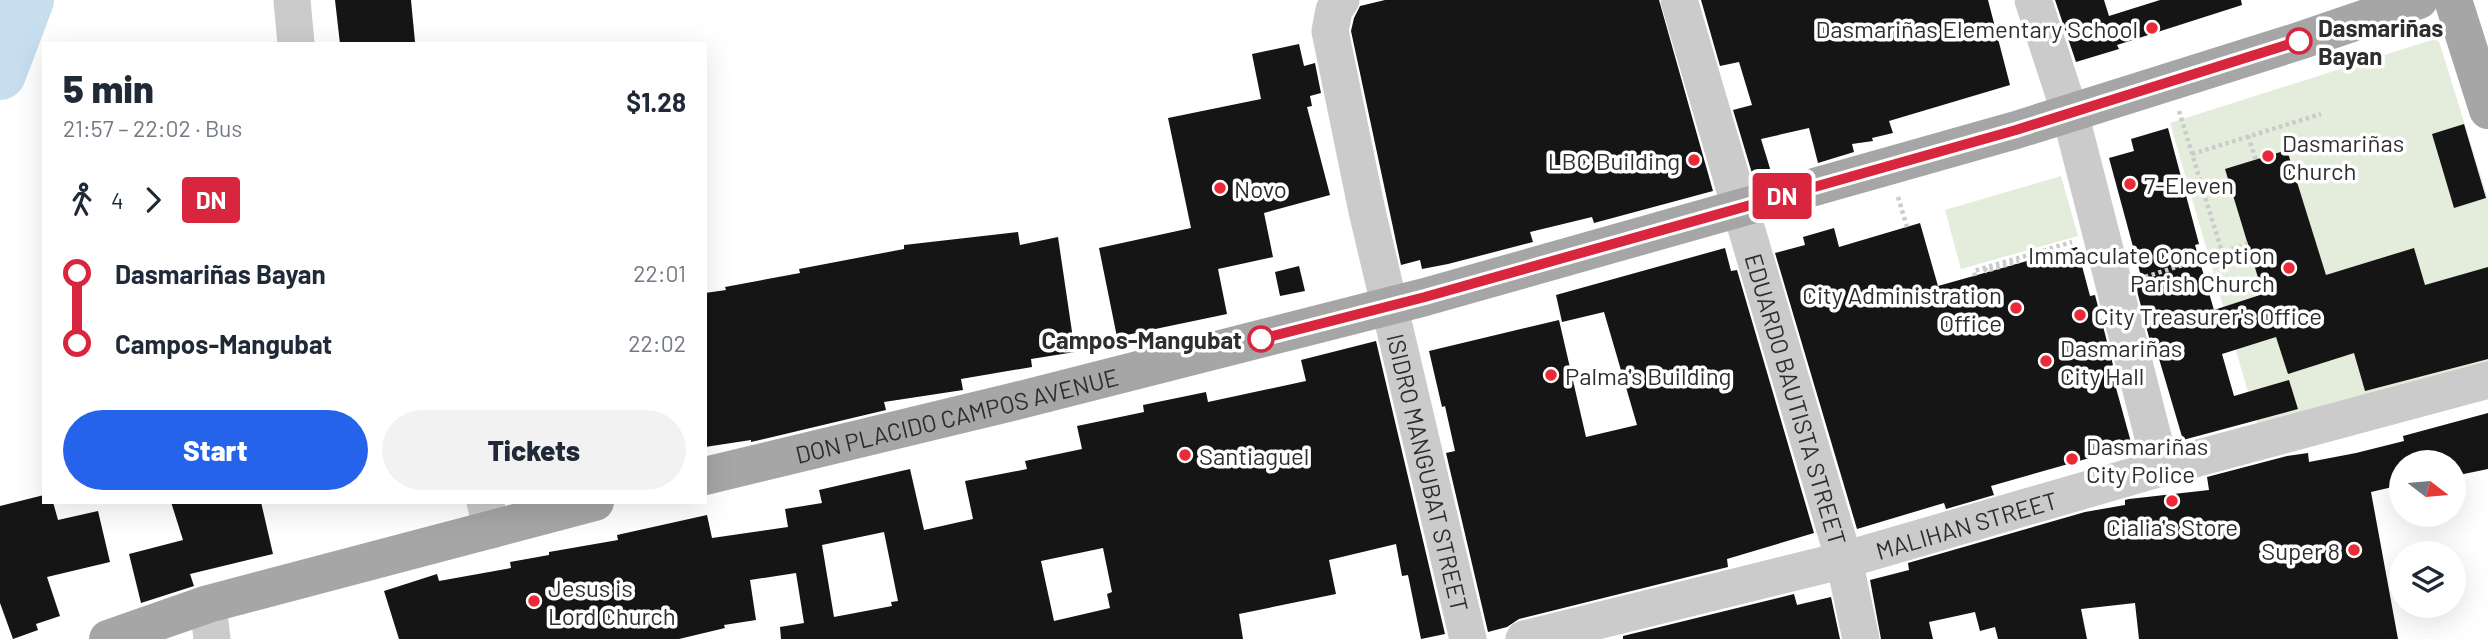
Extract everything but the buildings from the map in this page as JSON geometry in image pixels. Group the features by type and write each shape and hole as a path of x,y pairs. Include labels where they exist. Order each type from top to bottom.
{"main road":[{"name":"DON PLACIDO CAMPOS AVENUE","path":"707,475 1012,402 1390,307 2070,113 2299,41 2418,0"},
{"path":"2453,0 2488,110"},
{"path":"108,639 210,621 489,516 580,504"}],"street":[{"path":"292,0 296,42"},
{"name":"ISIDRO MANGUBAT STREET","path":"1341,0 1334,10 1330,31 1390,307 1468,639"},
{"name":"EDUARDO BAUTISTA STREET","path":"1679,0 1844,560 1861,639"},
{"path":"2033,0 2070,113 2161,468"},
{"name":"MALIHAN STREET","path":"1524,639 1844,560 2161,468 2488,380"}],"path":[{"path":"2179,111 2222,252"},
{"path":"2192,154 2321,114"},
{"path":"2248,136 2256,160"},
{"path":"1896,190 1907,227"},
{"path":"1975,276 1974,271 1985,267 2081,240"},
{"path":"2115,286 2248,244"}],"green space":[{"path":"2438,38 2488,199 2488,362 2259,430 2170,123"},
{"path":"2061,176 2078,236 1961,269 1945,210"}],"waterway":[{"path":"0,74 28,0"}],"bus line":[{"name":"DN","path":"1261,339 1390,307 2016,130 2299,41"}],"place":[{"name":"Dasmariñas Elementary School","path":"2152,28"},
{"name":"Dasmariñas Bayan","path":"2299,41"},
{"name":"Dasmariñas Church","path":"2268,156"},
{"name":"LBC Building","path":"1694,160"},
{"name":"7-Eleven","path":"2130,184"},
{"name":"Novo","path":"1220,188"},
{"name":"Immaculate Conception Parish Church","path":"2289,268"},
{"name":"City Administration Office","path":"2016,308"},
{"name":"City Treasurer's Office","path":"2080,315"},
{"name":"Campos-Mangubat","path":"1261,339"},
{"name":"Dasmariñas City Hall","path":"2046,361"},
{"name":"Palma's Building","path":"1551,375"},
{"name":"Santiaguel","path":"1185,455"},
{"name":"Dasmariñas City Police","path":"2072,459"},
{"name":"Cialia's Store","path":"2172,501"},
{"name":"Super 8","path":"2354,550"},
{"name":"Jesus is Lord Church","path":"534,601"}]}
